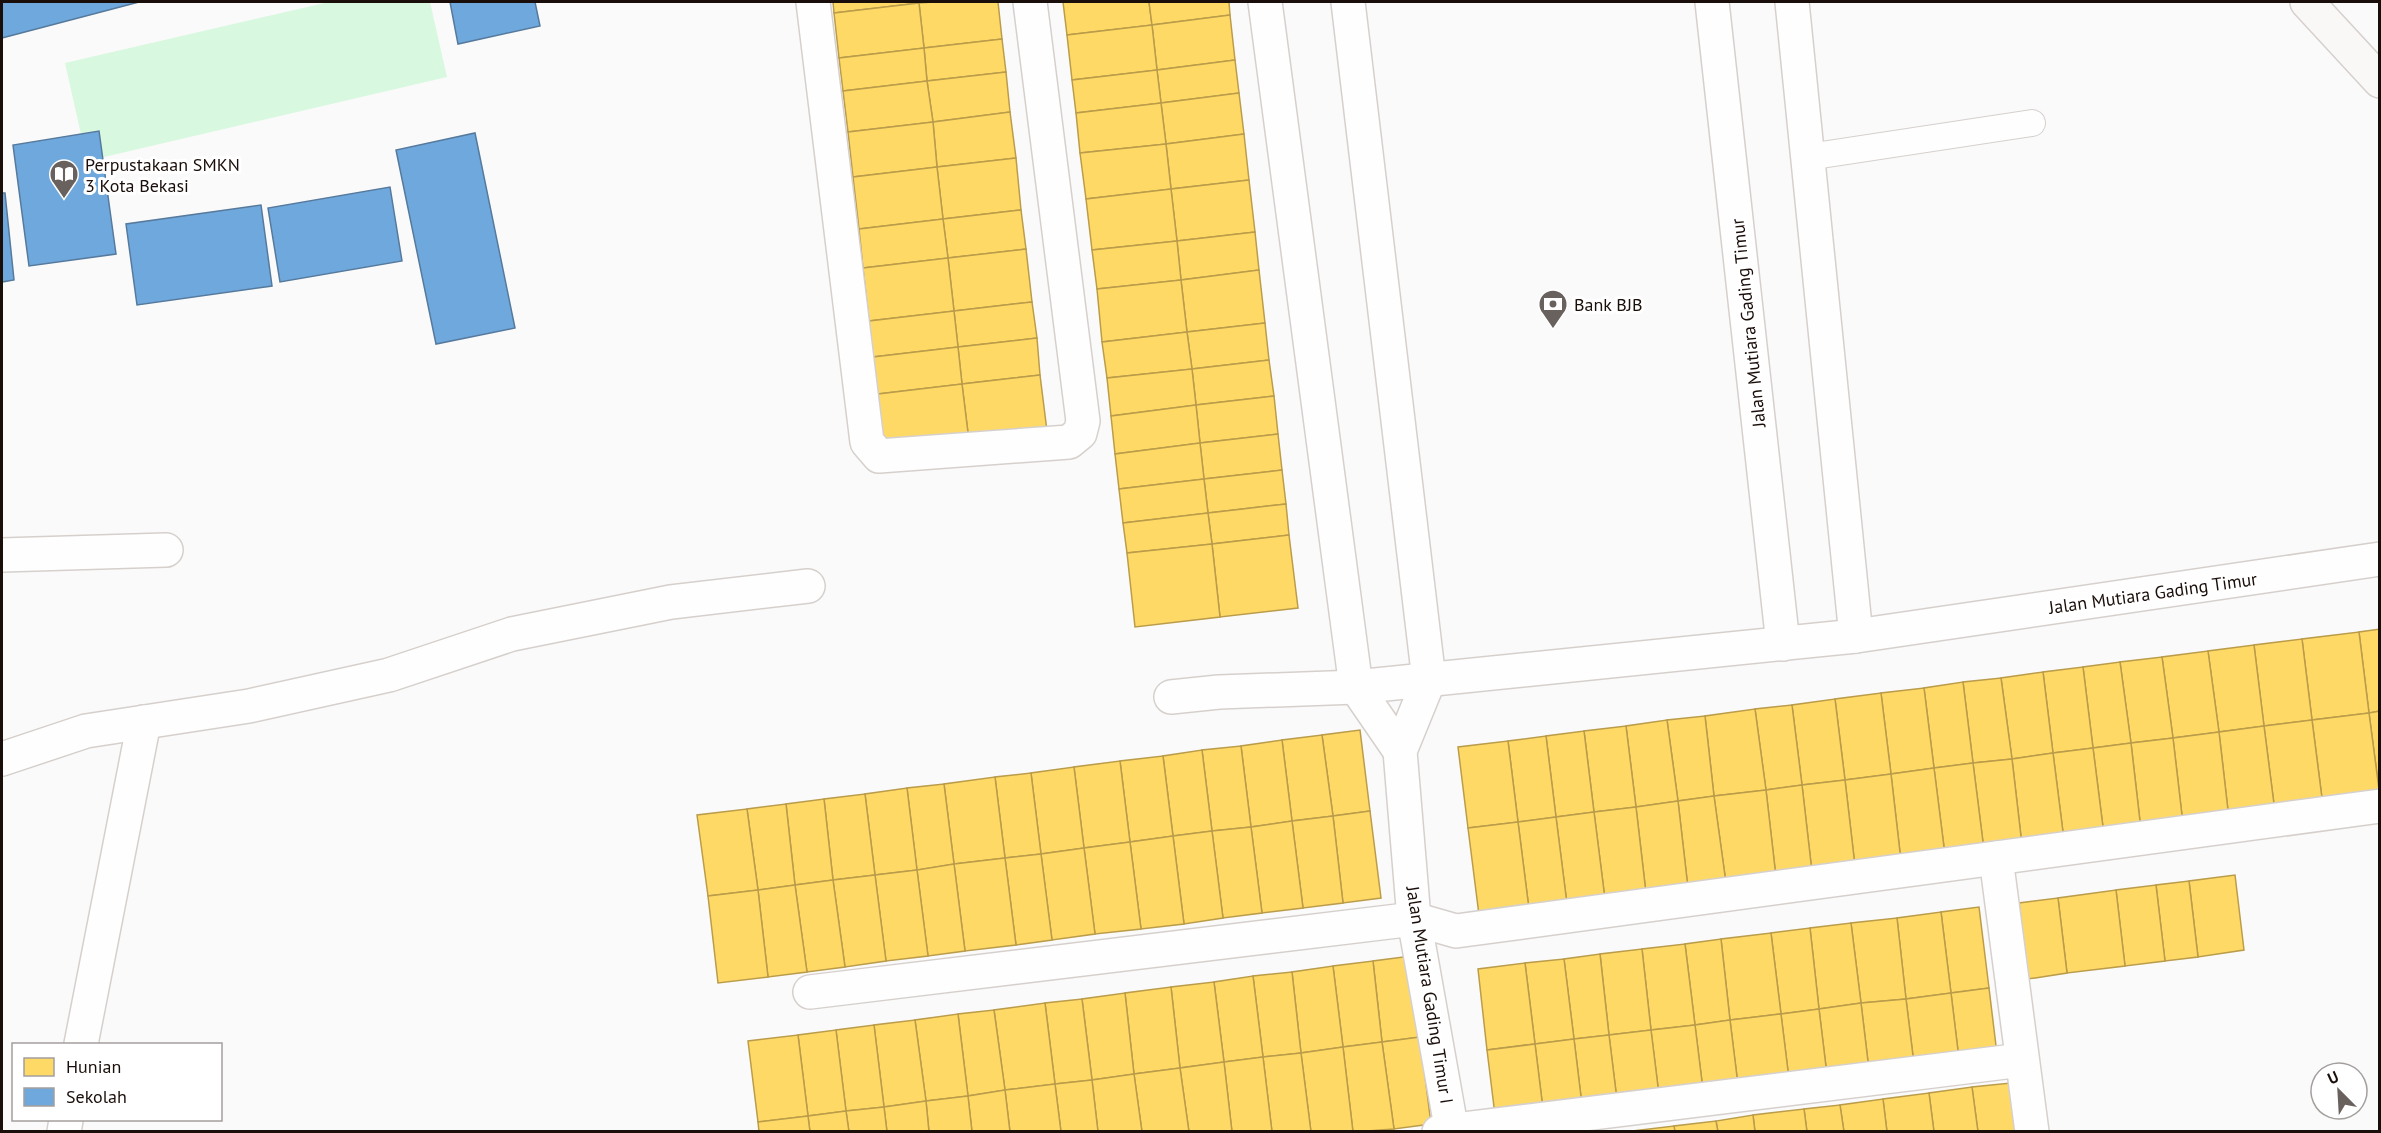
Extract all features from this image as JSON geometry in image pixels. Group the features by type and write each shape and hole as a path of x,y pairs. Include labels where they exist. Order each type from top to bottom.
{"main road":[{"path":"2307,2 2379,81"}],"street":[{"path":"813,2 867,442 879,456 1069,442 1080,433 1083,421 1030,2"},
{"path":"1265,2 1356,687"},
{"path":"1348,2 1429,680"},
{"name":"Jalan Mutiara Gading Timur","path":"1712,2 1783,644"},
{"path":"1792,2 1856,636"},
{"path":"2,555 166,550"},
{"name":"Jalan Mutiara Gading Timur","path":"1171,697 1219,692 1356,687 1856,636 2379,559"},
{"path":"2,759 86,730 249,706 389,675 512,634 671,602 808,586"},
{"name":"Jalan Mutiara Gading Timur I","path":"1429,680 1400,752 1414,919 1447,1131"},
{"name":"Jalan Mutiara Gading Timur I","path":"1356,687 1400,752"},
{"path":"81,1043 144,722"},
{"path":"810,992 1414,919 1456,931 2379,806"},
{"path":"1996,858 2032,1131"},
{"path":"1447,1131 2022,1060"}],"lane":[{"path":"1808,157 2032,123"}],"green space":[{"path":"329,2 430,2 447,77 87,161 65,63"}],"building: Hunian":[{"path":"833,2 919,2 919,3 834,13"},
{"path":"998,2 1002,39 924,48 919,3"},
{"path":"1063,2 1149,2 1152,25 1067,35"},
{"path":"1149,2 1229,2 1230,15 1152,25"},
{"path":"919,3 924,48 839,58 834,13"},
{"path":"1230,15 1235,60 1157,70 1152,25"},
{"path":"1152,25 1157,70 1072,80 1067,35"},
{"path":"1002,39 1006,72 927,81 924,48"},
{"path":"924,48 927,81 843,91 839,58"},
{"path":"1235,60 1239,93 1161,103 1157,70"},
{"path":"1157,70 1161,103 1076,113 1072,80"},
{"path":"1006,72 1010,112 933,122 927,81"},
{"path":"927,81 933,122 848,132 843,91"},
{"path":"1239,93 1244,134 1166,144 1161,103"},
{"path":"1161,103 1166,144 1080,153 1076,113"},
{"path":"1010,112 1016,158 937,167 933,122"},
{"path":"933,122 937,167 853,177 848,132"},
{"path":"1244,134 1249,180 1171,189 1166,144"},
{"path":"1166,144 1171,189 1086,199 1080,153"},
{"path":"1016,158 1021,210 943,219 937,167"},
{"path":"937,167 943,219 859,229 853,177"},
{"path":"1249,180 1255,232 1177,241 1171,189"},
{"path":"1171,189 1177,241 1092,250 1086,199"},
{"path":"1021,210 1026,249 948,258 943,219"},
{"path":"943,219 948,258 863,268 859,229"},
{"path":"1255,232 1259,270 1181,280 1177,241"},
{"path":"1177,241 1181,280 1097,289 1092,250"},
{"path":"1026,249 1032,302 954,311 948,258"},
{"path":"948,258 954,311 869,321 863,268"},
{"path":"1259,270 1265,323 1187,332 1181,280"},
{"path":"1181,280 1187,332 1102,342 1097,289"},
{"path":"1032,302 1037,338 958,347 954,311"},
{"path":"954,311 958,347 873,357 869,321"},
{"path":"1265,323 1269,360 1192,369 1187,332"},
{"path":"1187,332 1192,369 1107,378 1102,342"},
{"path":"1037,338 1040,375 962,384 958,347"},
{"path":"958,347 962,384 878,394 873,357"},
{"path":"1269,360 1274,396 1196,405 1192,369"},
{"path":"1192,369 1196,405 1111,416 1107,378"},
{"path":"1040,375 1047,431 969,441 962,384"},
{"path":"962,384 969,441 884,450 878,394"},
{"path":"1274,396 1278,434 1200,443 1196,405"},
{"path":"1196,405 1200,443 1115,454 1111,416"},
{"path":"1278,434 1282,470 1204,479 1200,443"},
{"path":"1200,443 1204,479 1119,489 1115,454"},
{"path":"1282,470 1286,504 1208,513 1204,479"},
{"path":"1204,479 1208,513 1123,523 1119,489"},
{"path":"1286,504 1289,535 1212,544 1208,513"},
{"path":"1208,513 1212,544 1127,553 1123,523"},
{"path":"1289,535 1298,608 1220,617 1212,544"},
{"path":"1212,544 1220,617 1135,627 1127,553"},
{"path":"2380,629 2380,711 2369,713 2359,632"},
{"path":"2359,632 2369,713 2312,720 2302,639"},
{"path":"2302,639 2312,720 2264,726 2254,645"},
{"path":"2254,645 2264,726 2219,732 2208,651"},
{"path":"2208,651 2219,732 2173,738 2162,657"},
{"path":"2162,657 2173,738 2131,743 2120,662"},
{"path":"2120,662 2131,743 2093,748 2083,667"},
{"path":"2083,667 2093,748 2053,753 2043,672"},
{"path":"2043,672 2053,753 2012,759 2001,678"},
{"path":"2001,678 2012,759 1973,763 1963,682"},
{"path":"1963,682 1973,763 1934,768 1924,688"},
{"path":"1924,688 1934,768 1891,774 1881,693"},
{"path":"1881,693 1891,774 1845,780 1835,699"},
{"path":"1835,699 1845,780 1802,785 1792,705"},
{"path":"1792,705 1802,785 1766,790 1755,709"},
{"path":"1755,709 1766,790 1714,796 1705,716"},
{"path":"2380,711 2380,797 2369,713"},
{"path":"2369,713 2380,797 2323,806 2312,720"},
{"path":"1705,716 1714,796 1678,801 1667,720"},
{"path":"1667,720 1678,801 1636,807 1626,726"},
{"path":"2312,720 2323,806 2275,812 2264,726"},
{"path":"1626,726 1636,807 1594,812 1584,731"},
{"path":"2264,726 2275,812 2229,819 2219,732"},
{"path":"1360,730 1370,811 1333,816 1322,735"},
{"path":"1584,731 1594,812 1556,817 1546,736"},
{"path":"2219,732 2229,819 2183,824 2173,738"},
{"path":"1322,735 1333,816 1292,821 1282,740"},
{"path":"1546,736 1556,817 1518,822 1508,741"},
{"path":"2173,738 2183,824 2141,830 2131,743"},
{"path":"1282,740 1292,821 1251,827 1241,746"},
{"path":"1508,741 1518,822 1468,828 1458,747"},
{"path":"2131,743 2141,830 2104,835 2093,748"},
{"path":"1241,746 1251,827 1212,831 1202,750"},
{"path":"2093,748 2104,835 2064,840 2053,753"},
{"path":"1202,750 1212,831 1173,836 1163,756"},
{"path":"2053,753 2064,840 2022,845 2012,759"},
{"path":"1163,756 1173,836 1130,842 1120,761"},
{"path":"2012,759 2022,845 1984,850 1973,763"},
{"path":"1120,761 1130,842 1084,848 1074,767"},
{"path":"1973,763 1984,850 1945,855 1934,768"},
{"path":"1074,767 1084,848 1041,854 1031,773"},
{"path":"1934,768 1945,855 1901,861 1891,774"},
{"path":"1031,773 1041,854 1005,858 995,777"},
{"path":"1891,774 1901,861 1855,866 1845,780"},
{"path":"995,777 1005,858 954,864 944,784"},
{"path":"1845,780 1855,866 1812,872 1802,785"},
{"path":"944,784 954,864 917,870 907,788"},
{"path":"1802,785 1812,872 1776,877 1766,790"},
{"path":"907,788 917,870 875,875 865,794"},
{"path":"1766,790 1776,877 1726,883 1714,796"},
{"path":"865,794 875,875 833,880 824,799"},
{"path":"1714,796 1726,883 1688,888 1678,801"},
{"path":"824,799 833,880 795,885 786,804"},
{"path":"1678,801 1688,888 1646,893 1636,807"},
{"path":"786,804 795,885 758,890 747,809"},
{"path":"1636,807 1646,893 1605,899 1594,812"},
{"path":"747,809 758,890 708,896 697,815"},
{"path":"1370,811 1381,898 1343,903 1333,816"},
{"path":"1594,812 1605,899 1567,904 1556,817"},
{"path":"1333,816 1343,903 1303,908 1292,821"},
{"path":"1556,817 1567,904 1529,909 1518,822"},
{"path":"1292,821 1303,908 1262,913 1251,827"},
{"path":"1518,822 1529,909 1479,915 1468,828"},
{"path":"1251,827 1262,913 1223,918 1212,831"},
{"path":"1212,831 1223,918 1184,924 1173,836"},
{"path":"1173,836 1184,924 1141,929 1130,842"},
{"path":"1130,842 1141,929 1095,934 1084,848"},
{"path":"1084,848 1095,934 1052,940 1041,854"},
{"path":"1041,854 1052,940 1016,945 1005,858"},
{"path":"1005,858 1016,945 965,951 954,864"},
{"path":"954,864 965,951 928,956 917,870"},
{"path":"917,870 928,956 886,961 875,875"},
{"path":"875,875 886,961 845,967 833,880"},
{"path":"2235,875 2244,950 2198,957 2189,881"},
{"path":"833,880 845,967 807,972 795,885"},
{"path":"2189,881 2198,957 2165,961 2156,885"},
{"path":"795,885 807,972 768,977 758,890"},
{"path":"2156,885 2165,961 2125,966 2116,890"},
{"path":"758,890 768,977 718,983 708,896"},
{"path":"2116,890 2125,966 2067,973 2058,898"},
{"path":"2058,898 2067,973 2028,979 2019,903"},
{"path":"1979,907 1989,988 1951,993 1941,912"},
{"path":"1941,912 1951,993 1906,999 1897,918"},
{"path":"1897,918 1906,999 1861,1003 1851,923"},
{"path":"1851,923 1861,1003 1819,1009 1810,928"},
{"path":"1810,928 1819,1009 1781,1014 1771,933"},
{"path":"1771,933 1781,1014 1730,1020 1721,939"},
{"path":"1721,939 1730,1020 1695,1025 1685,944"},
{"path":"1685,944 1695,1025 1651,1030 1642,949"},
{"path":"1642,949 1651,1030 1609,1035 1600,954"},
{"path":"1600,954 1609,1035 1574,1039 1564,959"},
{"path":"1411,956 1420,1037 1382,1042 1373,961"},
{"path":"1564,959 1574,1039 1535,1044 1525,963"},
{"path":"1373,961 1382,1042 1343,1047 1333,966"},
{"path":"1525,963 1535,1044 1487,1050 1478,969"},
{"path":"1333,966 1343,1047 1301,1053 1292,972"},
{"path":"1292,972 1301,1053 1263,1057 1253,976"},
{"path":"1253,976 1263,1057 1224,1062 1214,982"},
{"path":"1214,982 1224,1062 1180,1068 1171,987"},
{"path":"1171,987 1180,1068 1134,1074 1125,993"},
{"path":"1989,988 1997,1054 1959,1059 1951,993"},
{"path":"1125,993 1134,1074 1092,1080 1082,999"},
{"path":"1951,993 1959,1059 1914,1064 1906,999"},
{"path":"1082,999 1092,1080 1055,1084 1045,1003"},
{"path":"1906,999 1914,1064 1869,1070 1861,1003"},
{"path":"1045,1003 1055,1084 1005,1090 994,1010"},
{"path":"1861,1003 1869,1070 1827,1075 1819,1009"},
{"path":"1819,1009 1827,1075 1789,1079 1781,1014"},
{"path":"994,1010 1005,1090 968,1096 958,1014"},
{"path":"958,1014 968,1096 926,1101 915,1020"},
{"path":"1781,1014 1789,1079 1738,1085 1730,1020"},
{"path":"915,1020 926,1101 884,1107 874,1025"},
{"path":"1730,1020 1738,1085 1703,1090 1695,1025"},
{"path":"874,1025 884,1107 846,1111 836,1030"},
{"path":"1695,1025 1703,1090 1659,1095 1651,1030"},
{"path":"836,1030 846,1111 808,1116 798,1035"},
{"path":"1651,1030 1659,1095 1617,1100 1609,1035"},
{"path":"798,1035 808,1116 758,1122 748,1041"},
{"path":"1609,1035 1617,1100 1582,1105 1574,1039"},
{"path":"1420,1037 1431,1124 1394,1129 1382,1042"},
{"path":"1574,1039 1582,1105 1543,1109 1535,1044"},
{"path":"1382,1042 1394,1129 1353,1132 1343,1047"},
{"path":"1535,1044 1543,1109 1495,1115 1487,1050"},
{"path":"1343,1047 1353,1132 1311,1132 1301,1053"},
{"path":"1301,1053 1311,1132 1272,1132 1263,1057"},
{"path":"1263,1057 1272,1132 1232,1132 1224,1062"},
{"path":"1224,1062 1232,1132 1189,1132 1180,1068"},
{"path":"1180,1068 1189,1132 1142,1132 1134,1074"},
{"path":"1134,1074 1142,1132 1098,1132 1092,1080"},
{"path":"1092,1080 1098,1132 1061,1132 1055,1084"},
{"path":"2011,1083 2017,1132 1978,1132 1972,1087"},
{"path":"1055,1084 1061,1132 1010,1132 1005,1090"},
{"path":"1972,1087 1978,1132 1934,1132 1929,1093"},
{"path":"1005,1090 1010,1132 972,1132 968,1096"},
{"path":"1929,1093 1934,1132 1887,1132 1883,1099"},
{"path":"968,1096 972,1132 929,1132 926,1101"},
{"path":"1883,1099 1887,1132 1844,1132 1840,1105"},
{"path":"926,1101 929,1132 887,1132 884,1107"},
{"path":"1840,1105 1844,1132 1807,1132 1804,1109"},
{"path":"884,1107 887,1132 849,1132 846,1111"},
{"path":"1804,1109 1807,1132 1755,1132 1753,1115"},
{"path":"846,1111 849,1132 810,1132 808,1116"},
{"path":"1753,1115 1755,1132 1718,1132 1716,1121"},
{"path":"808,1116 810,1132 759,1132 758,1122"},
{"path":"1716,1121 1718,1132 1675,1132 1674,1126"},
{"path":"1674,1126 1675,1132 1632,1131"}],"building: Sekolah":[{"path":"2,2 139,2 2,38"},
{"path":"450,2 535,2 540,26 458,44"},
{"name":"Perpustakaan SMKN 3 Kota Bekasi","path":"99,131 116,254 29,266 13,145"},
{"path":"475,133 515,328 436,344 396,150"},
{"path":"390,187 402,261 280,282 268,208"},
{"path":"2,193 5,193 14,280 2,282"},
{"path":"261,205 272,286 137,305 126,224"}],"place":[{"name":"Perpustakaan SMKN 3 Kota Bekasi","path":"64,200"},
{"name":"Bank BJB","path":"1553,330"}]}
